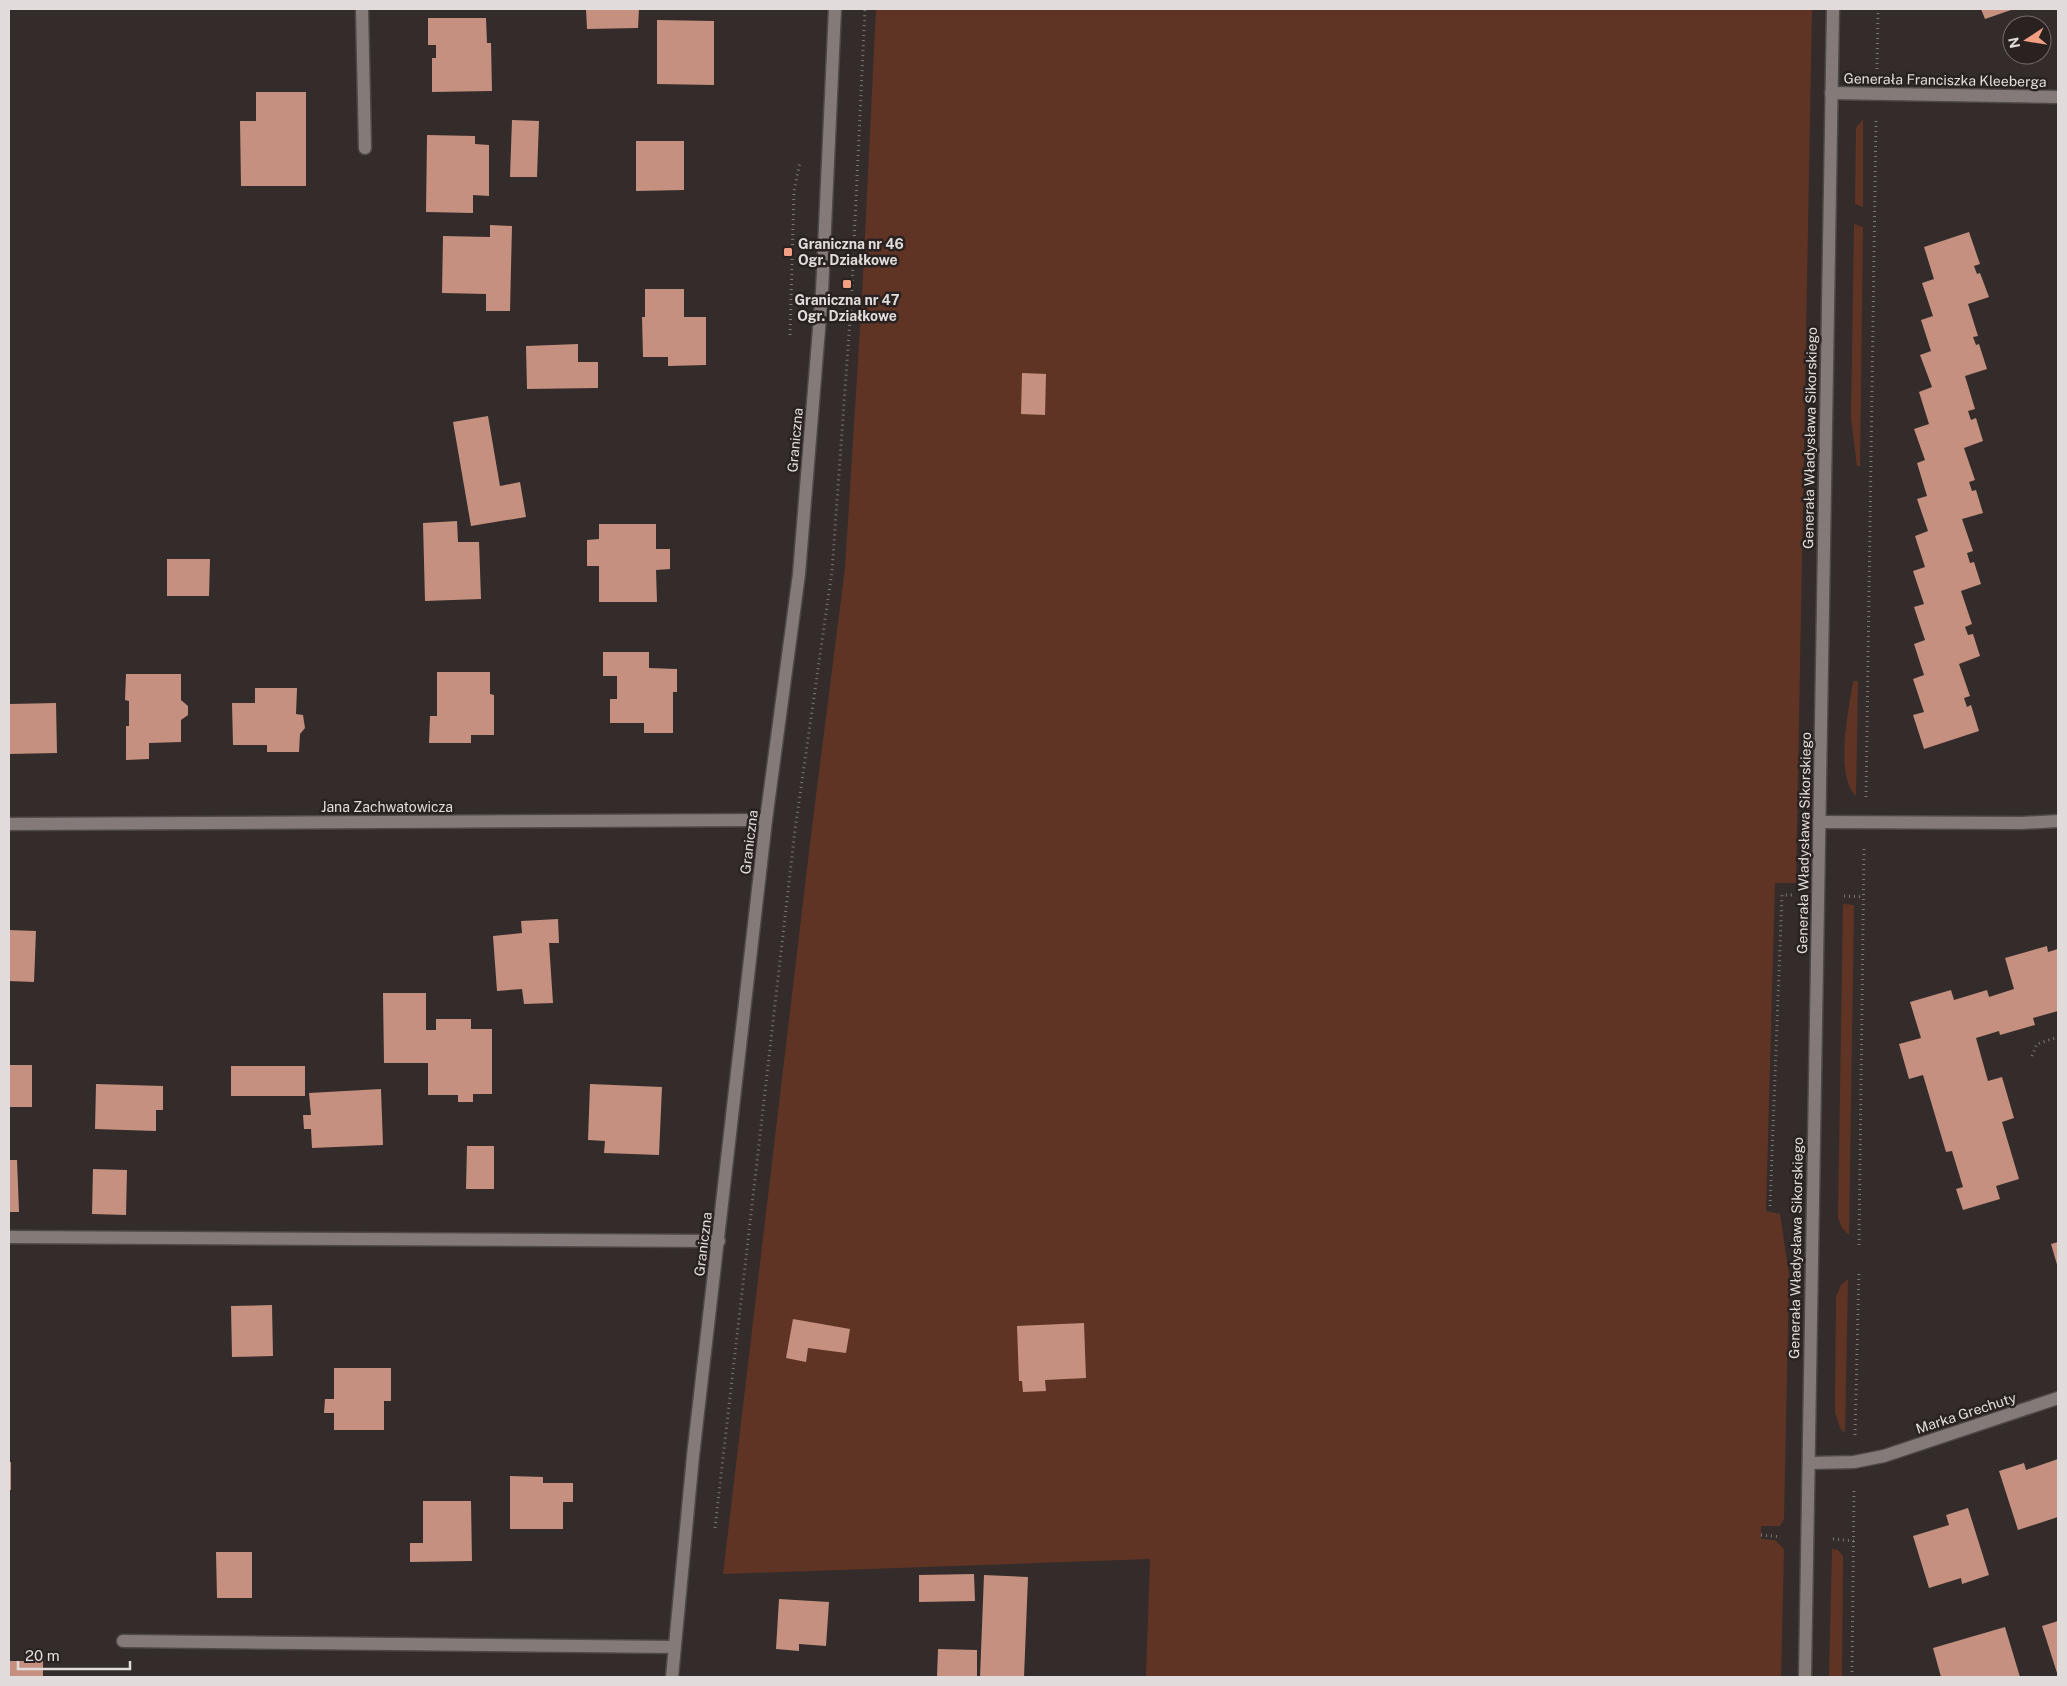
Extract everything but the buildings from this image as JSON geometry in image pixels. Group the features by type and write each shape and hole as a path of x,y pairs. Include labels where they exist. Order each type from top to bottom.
{"street":[{"path":"362,9 365,148"},
{"name":"Graniczna","path":"672,1677 692,1464 766,820 799,574 822,292 835,9"},
{"name":"Generała Władysława Sikorskiego","path":"1805,1677 1832,9"},
{"name":"Generała Franciszka Kleeberga","path":"1831,93 2058,97"},
{"name":"Jana Zachwatowicza","path":"9,824 766,820"},
{"path":"1819,822 2022,823 2058,821"},
{"path":"9,1237 719,1241"},
{"name":"Marka Grechuty","path":"1809,1463 1854,1462 1884,1456 2058,1398"},
{"path":"123,1641 674,1648"}],"path":[{"path":"1877,72 1878,9"},
{"path":"1866,805 1876,118"},
{"path":"1859,1245 1865,842"},
{"path":"1770,1206 1782,895 1797,895"},
{"path":"1844,896 1864,896"},
{"path":"2032,1056 2037,1044 2058,1037"},
{"path":"1854,1440 1858,1270"},
{"path":"1852,1677 1854,1484"},
{"path":"1761,1535 1786,1537"},
{"path":"1833,1540 1854,1541"}],"shaded area":[{"path":"876,9 1812,9 1796,883 1775,883 1766,1211 1780,1214 1789,1275 1784,1519 1780,1526 1761,1526 1761,1539 1775,1540 1784,1549 1781,1677 1146,1677 1150,1559 723,1574 811,835 845,568 862,297"},
{"path":"1863,119 1863,207 1855,204 1856,128"},
{"path":"1854,224 1863,227 1860,466 1857,466 1851,418"},
{"path":"1853,681 1858,681 1856,796 1849,786 1844,758 1846,724"},
{"path":"1843,904 1854,905 1849,1235 1842,1228 1838,1218"},
{"path":"1848,1279 1845,1433 1840,1428 1835,1412 1836,1297 1841,1285"},
{"path":"1832,1549 1838,1550 1843,1556 1842,1677 1829,1677"}],"place":[{"name":"Graniczna nr 46 Ogr. Działkowe","path":"788,252"},
{"name":"Graniczna nr 47 Ogr. Działkowe","path":"847,284"}]}
